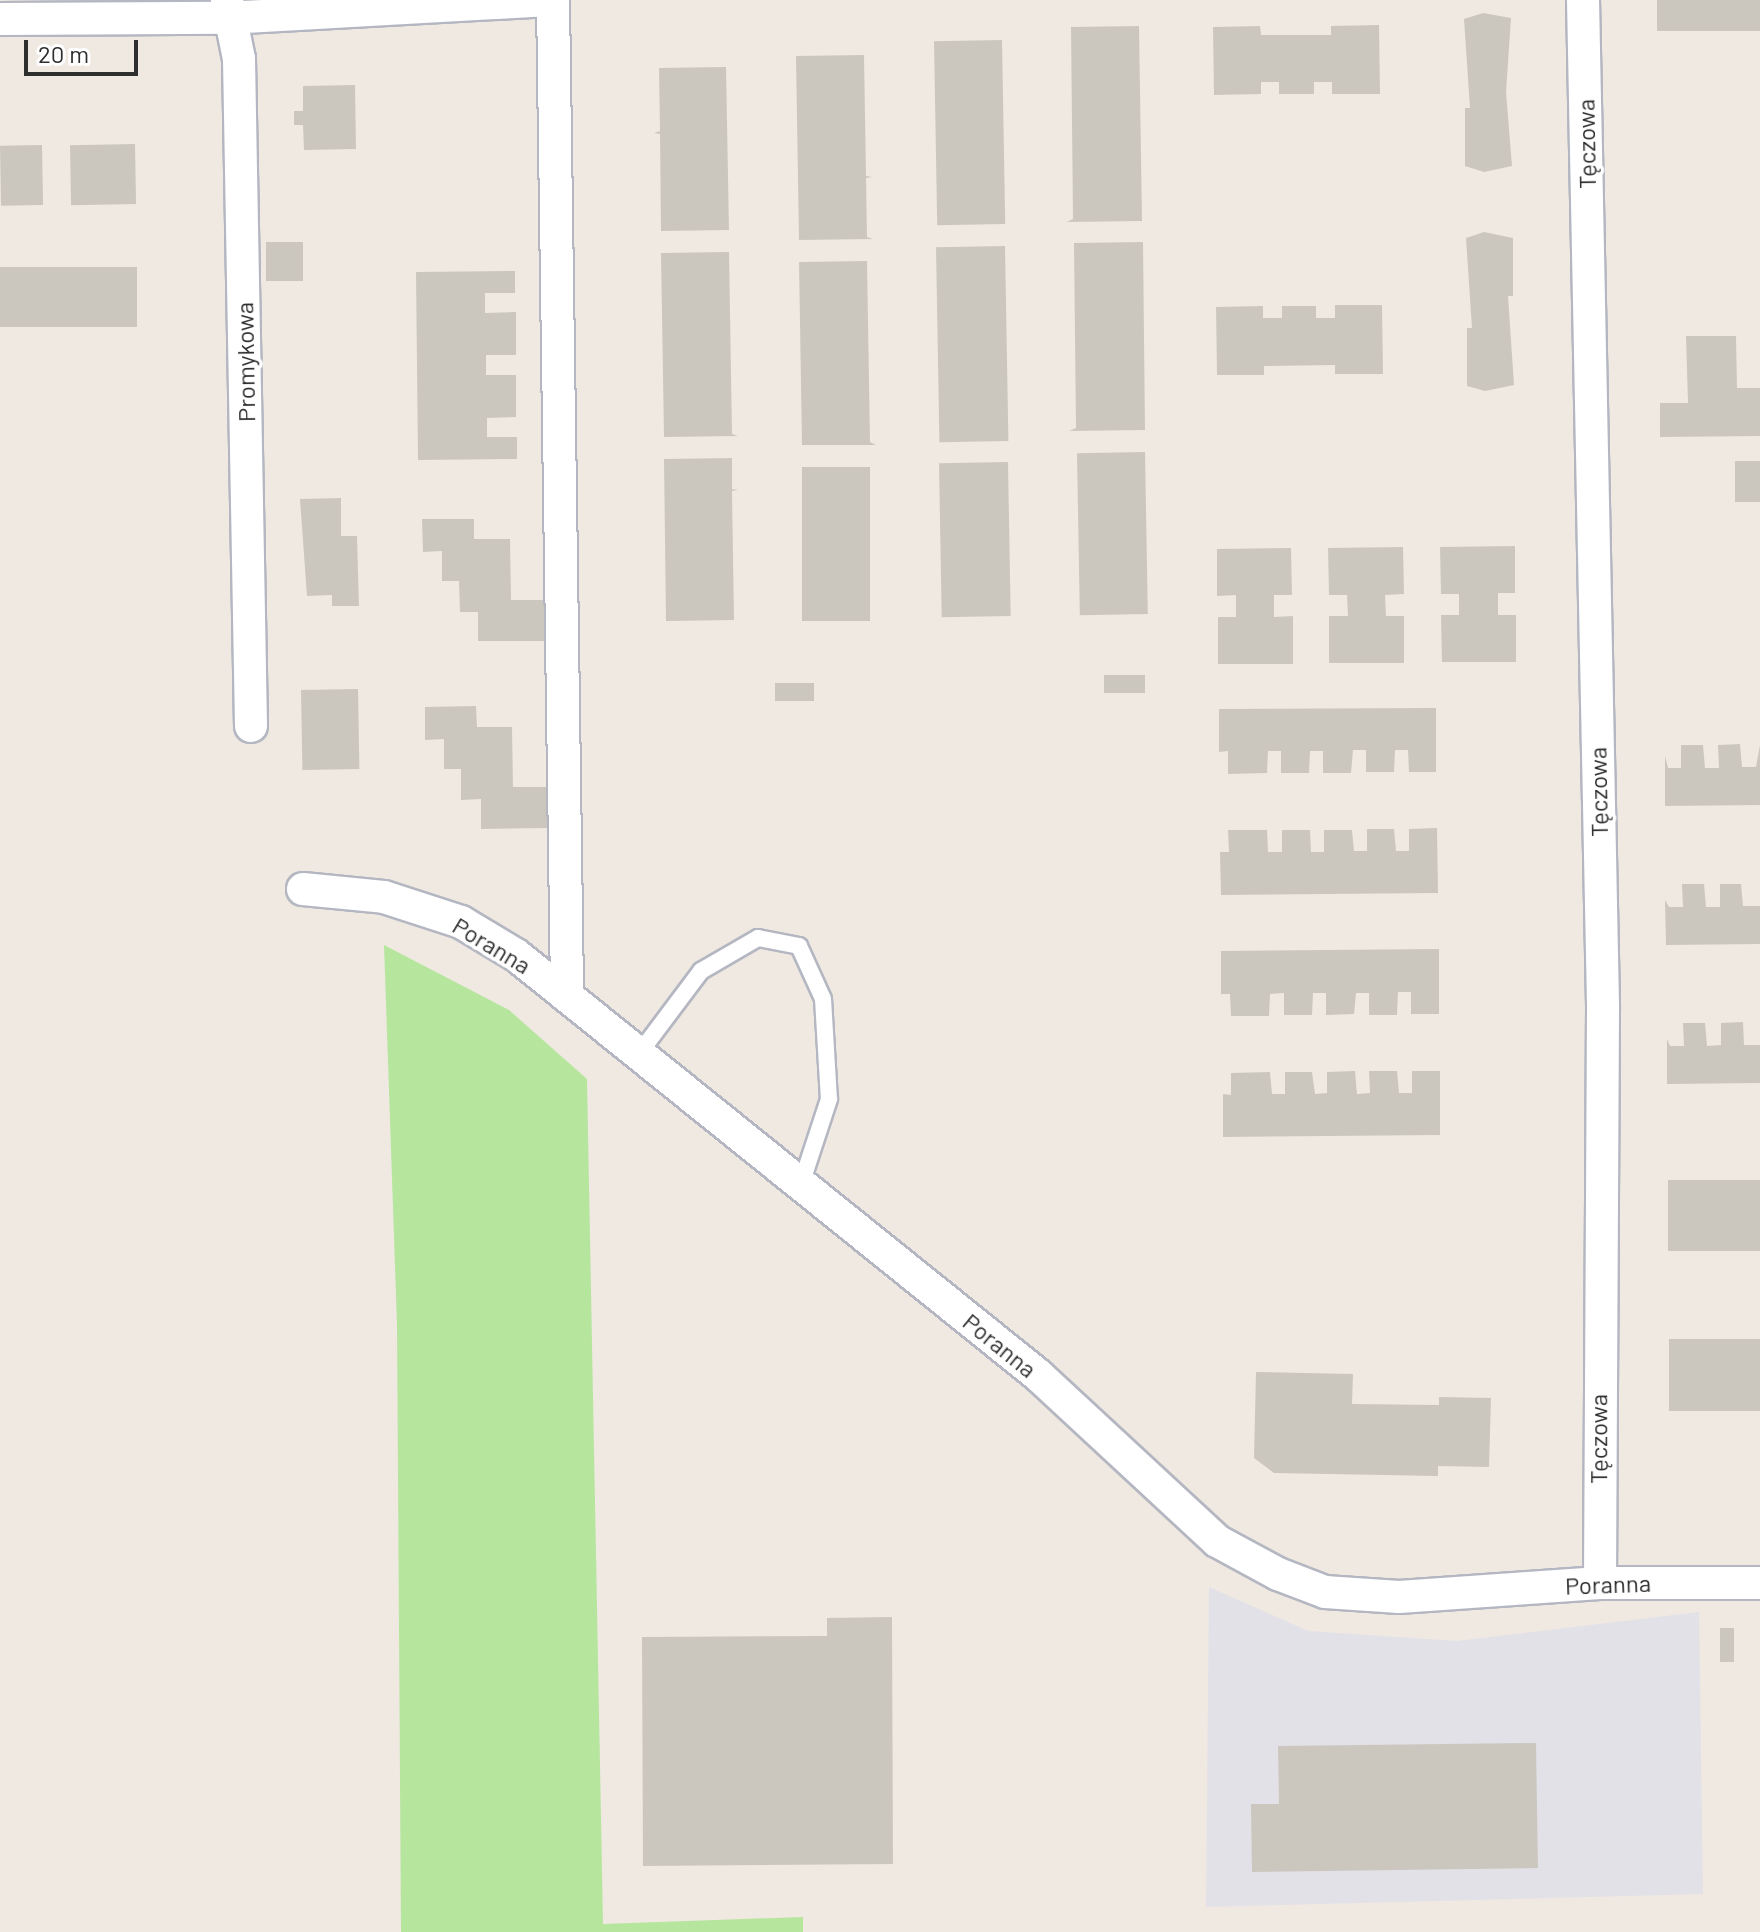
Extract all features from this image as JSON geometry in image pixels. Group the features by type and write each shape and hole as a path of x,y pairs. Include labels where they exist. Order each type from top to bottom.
{"street":[{"path":"0,19 551,0 567,996"},
{"name":"Tęczowa","path":"1583,0 1603,1009 1600,1583"},
{"name":"Promykowa","path":"227,9 239,59 251,726"},
{"name":"Poranna","path":"303,889 384,897 461,922 567,996 1038,1375 1217,1541 1278,1574 1325,1592 1399,1597 1600,1583 1760,1583"}],"lane":[{"path":"638,1055 701,971 758,938 799,946 823,999 829,1099 801,1184"}],"shaded area":[{"path":"1209,1587 1308,1631 1457,1641 1699,1612 1703,1894 1206,1907"}],"green space":[{"path":"384,945 509,1010 587,1079 603,1924 803,1917 803,1932 401,1932 397,1324"}],"building":[{"path":"1657,0 1760,0 1760,31 1657,31"},
{"path":"1483,13 1511,18 1506,92 1512,166 1484,172 1465,166 1465,108 1470,108 1464,19"},
{"path":"1379,25 1380,94 1332,94 1332,82 1314,82 1314,94 1279,94 1279,82 1261,82 1261,94 1214,95 1213,27 1260,26 1261,35 1331,35 1331,26"},
{"path":"1139,26 1142,221 1067,222 1073,219 1071,27"},
{"path":"1002,40 1005,224 937,225 934,41"},
{"path":"864,55 866,176 872,177 866,178 867,237 873,239 799,240 796,56"},
{"path":"726,67 729,230 661,231 660,134 654,133 660,131 659,68"},
{"path":"355,85 356,149 304,150 303,125 294,125 294,111 303,111 303,86"},
{"path":"135,144 136,204 71,205 70,145"},
{"path":"42,145 43,205 1,206 0,146"},
{"path":"1484,232 1513,238 1513,296 1508,296 1514,385 1485,391 1467,386 1467,328 1472,328 1466,238"},
{"path":"266,242 303,242 303,281 266,281"},
{"path":"1143,242 1145,430 1069,431 1076,428 1074,243"},
{"path":"1005,246 1008,441 939,442 936,247"},
{"path":"729,252 732,434 738,436 664,437 661,253"},
{"path":"867,261 870,442 876,445 802,445 799,262"},
{"path":"0,267 137,267 137,327 0,327"},
{"path":"515,271 515,293 485,293 485,313 516,312 516,355 486,355 486,375 516,375 516,417 487,418 487,437 517,437 517,459 418,460 416,272"},
{"path":"1335,305 1382,305 1383,374 1335,374 1335,365 1264,366 1264,375 1217,375 1216,307 1263,306 1263,318 1282,318 1282,306 1316,306 1316,318 1335,318"},
{"path":"1686,336 1736,336 1737,388 1760,388 1760,436 1660,437 1660,403 1688,403"},
{"path":"1145,452 1148,614 1080,615 1077,453"},
{"path":"732,458 732,489 738,490 732,491 734,620 666,621 664,459"},
{"path":"1735,461 1760,461 1760,502 1735,502"},
{"path":"1008,462 1011,616 942,617 939,463"},
{"path":"802,467 870,467 870,621 802,621"},
{"path":"341,498 341,536 357,536 359,606 332,606 332,595 307,596 300,499"},
{"path":"422,519 474,519 474,539 510,539 511,600 547,600 547,641 478,641 478,612 460,612 459,581 442,581 442,551 423,552"},
{"path":"1515,546 1515,593 1498,593 1498,615 1516,615 1516,662 1442,662 1441,615 1459,615 1459,594 1441,594 1440,547"},
{"path":"1403,547 1404,594 1385,595 1386,616 1404,616 1404,663 1329,663 1329,616 1348,616 1347,595 1329,595 1328,548"},
{"path":"1291,548 1292,595 1274,595 1274,617 1293,616 1293,664 1218,664 1218,617 1236,617 1236,595 1217,596 1217,549"},
{"path":"1104,675 1145,675 1145,693 1104,693"},
{"path":"775,683 814,683 814,701 775,701"},
{"path":"358,689 359,769 302,770 301,690"},
{"path":"476,706 477,727 512,727 513,787 549,787 549,828 481,829 481,799 461,800 461,769 444,769 444,739 425,740 425,707"},
{"path":"1436,708 1436,772 1409,772 1408,750 1395,750 1394,772 1366,772 1366,750 1353,750 1351,773 1323,773 1323,751 1310,751 1309,773 1281,773 1281,751 1268,751 1267,773 1228,774 1228,751 1219,752 1219,709"},
{"path":"1740,744 1742,767 1756,767 1760,745 1760,805 1665,806 1665,756 1668,768 1681,768 1681,745 1703,745 1705,768 1719,768 1718,745"},
{"path":"1437,828 1438,893 1221,895 1220,852 1229,852 1228,830 1267,830 1268,852 1282,852 1282,830 1310,830 1311,852 1324,852 1324,830 1352,830 1354,851 1367,851 1367,829 1394,829 1396,851 1409,851 1409,829"},
{"path":"1682,884 1704,884 1706,907 1720,907 1720,884 1741,884 1743,906 1760,906 1760,944 1666,945 1665,900 1669,907 1683,907"},
{"path":"1439,949 1439,1014 1411,1014 1411,992 1398,992 1397,1015 1369,1015 1369,993 1356,993 1354,1014 1326,1015 1326,993 1313,993 1312,1015 1284,1015 1284,993 1270,994 1269,1016 1231,1016 1230,994 1221,994 1221,951"},
{"path":"1743,1022 1744,1045 1760,1045 1760,1083 1667,1084 1667,1039 1670,1046 1684,1046 1683,1023 1705,1023 1707,1046 1721,1045 1721,1023"},
{"path":"1355,1071 1357,1094 1370,1093 1369,1071 1397,1071 1399,1093 1412,1093 1412,1071 1440,1071 1440,1135 1223,1137 1223,1094 1231,1095 1231,1073 1270,1072 1272,1094 1285,1094 1285,1072 1312,1072 1315,1094 1327,1093 1327,1072"},
{"path":"1668,1180 1760,1180 1760,1251 1668,1251"},
{"path":"1669,1339 1760,1339 1760,1411 1669,1411"},
{"path":"1256,1372 1353,1374 1352,1404 1439,1405 1439,1397 1491,1398 1489,1467 1438,1466 1438,1476 1274,1473 1254,1458"},
{"path":"892,1617 893,1864 643,1866 642,1637 827,1636 827,1618"},
{"path":"1720,1628 1734,1628 1734,1662 1720,1662"},
{"path":"1536,1743 1538,1868 1252,1872 1251,1804 1279,1804 1278,1746"}]}
